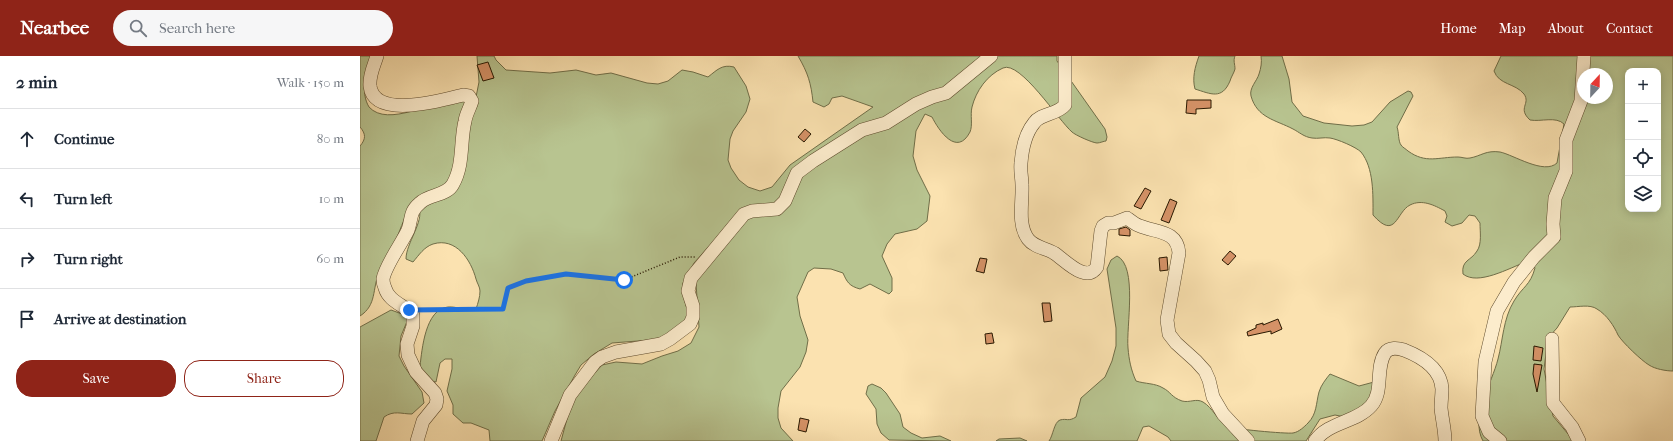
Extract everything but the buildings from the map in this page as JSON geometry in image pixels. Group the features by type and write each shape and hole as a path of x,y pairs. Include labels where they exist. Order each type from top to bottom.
{"street":[{"path":"377,56 371,74 370,88 374,95 389,104 409,106 463,95 469,96 472,101 464,122 460,159 454,183 446,191 426,198 414,208 410,215 408,229 383,279 385,288 390,297 409,310 413,315 414,319 407,344 408,355 416,372 435,393 437,399 436,406 423,421 417,441"},
{"path":"551,441 570,395 595,362 602,357 616,352 661,344 690,324 693,317 693,306 688,291 691,278 744,214 752,210 777,209 781,206 797,173 813,161 862,130 886,123 916,104 946,93 991,56"},
{"path":"1065,56 1065,105 1058,111 1038,119 1033,124 1027,135 1023,149 1020,165 1023,230 1034,245 1053,253 1077,270 1090,274 1097,268 1101,231 1103,226 1108,223 1114,223 1127,218 1139,226 1164,233 1174,239 1178,246 1179,253 1167,320 1169,334 1176,343 1196,360 1205,371 1213,397 1223,414 1248,441"},
{"path":"1500,441 1489,432 1482,416 1486,362 1497,311 1514,282 1534,257 1554,237 1553,224 1555,198 1566,171 1566,140 1581,101 1584,56"},
{"path":"1552,339 1553,403 1572,427 1579,441"},
{"path":"1315,441 1325,431 1364,412 1371,406 1376,395 1382,358 1386,351 1391,349 1402,349 1418,355 1430,364 1438,374 1442,388 1441,409 1445,441"}],"path":[{"path":"409,310 503,309 508,288 526,281 566,274 624,280 680,257 708,256"}],"green space":[{"path":"360,56 373,56 366,75 364,88 366,101 369,107 377,113 387,115 399,114 447,101 457,100 475,102 479,82 477,56 494,56 506,70 550,73 576,70 596,75 611,73 647,83 658,84 668,81 682,70 708,77 723,67 734,67 746,86 750,99 746,112 733,131 730,139 728,160 731,168 739,180 748,187 760,191 772,187 790,165 873,107 842,96 832,98 829,104 824,107 813,102 808,78 798,56 1057,56 1057,61 1105,129 1107,137 1106,141 1097,143 1080,137 1074,133 1066,126 1029,82 1019,73 1010,68 1003,68 997,71 987,79 979,89 972,107 970,132 965,139 960,142 954,142 949,139 939,129 932,117 925,114 916,131 913,156 917,170 930,196 927,221 917,229 895,234 887,244 882,256 892,278 892,291 889,294 870,284 860,289 849,283 843,273 831,269 814,268 808,272 797,297 800,316 808,340 806,352 800,367 781,391 778,408 778,418 781,428 793,441 561,441 571,404 583,386 602,365 616,362 642,364 678,351 691,343 699,327 696,283 710,245 694,263 683,283 682,291 689,316 686,323 663,339 612,343 594,354 581,365 575,375 555,411 542,441 490,441 489,430 471,423 463,423 453,414 453,405 447,391 452,369 452,359 445,359 440,363 436,382 430,381 420,366 426,331 434,315 440,309 448,307 469,310 476,309 480,288 474,272 466,258 455,247 449,244 441,243 430,245 413,262 406,259 420,214 419,207 413,201 397,239 379,273 372,302 360,316 360,146 364,136 360,127"},
{"path":"1199,56 1235,56 1235,70 1227,87 1220,93 1211,94 1195,89 1194,72"},
{"path":"1261,56 1282,56 1289,79 1292,102 1303,116 1324,123 1352,126 1364,125 1372,122 1390,102 1408,91 1411,92 1413,96 1397,127 1401,145 1414,155 1426,159 1458,157 1468,158 1487,152 1500,152 1537,166 1545,167 1557,163 1564,124 1557,120 1530,120 1526,116 1524,109 1526,97 1524,94 1520,90 1503,82 1496,76 1494,71 1501,56 1673,56 1673,371 1654,368 1642,360 1618,335 1604,314 1594,307 1570,307 1557,328 1548,338 1544,369 1553,416 1574,441 1483,441 1479,422 1480,411 1498,359 1510,308 1520,292 1531,279 1535,268 1532,263 1526,262 1503,272 1485,277 1469,277 1463,274 1465,263 1475,254 1480,245 1480,223 1475,216 1469,215 1462,223 1452,226 1445,222 1447,216 1445,211 1432,205 1414,203 1405,209 1391,225 1381,222 1373,215 1373,190 1371,174 1365,158 1359,150 1333,139 1306,137 1262,114 1258,109 1254,103 1251,93 1252,87 1260,72"},
{"path":"1117,256 1123,262 1127,272 1129,284 1130,298 1128,348 1130,365 1136,381 1160,386 1182,401 1198,400 1203,402 1210,407 1220,421 1227,426 1248,430 1281,433 1297,432 1311,420 1315,412 1320,389 1330,374 1359,386 1374,382 1375,396 1359,420 1335,415 1320,419 1306,441 1171,441 1168,437 1149,426 1143,427 1137,441 1049,441 1058,421 1076,417 1081,398 1105,377 1112,361 1116,346 1116,328 1107,269 1111,260"},
{"path":"391,310 402,314 408,319 401,336 399,356 422,392 424,403 412,414 394,413 384,417 376,441 360,441 360,327"},
{"path":"872,384 881,388 886,393 900,414 903,427 911,433 922,438 940,436 951,441 889,440 881,433 877,424 876,409 866,394 868,386"},
{"path":"1020,438 1027,441 996,441 999,439"}],"route":[{"path":"409,310 503,309 508,288 526,281 566,274 624,280"}]}
